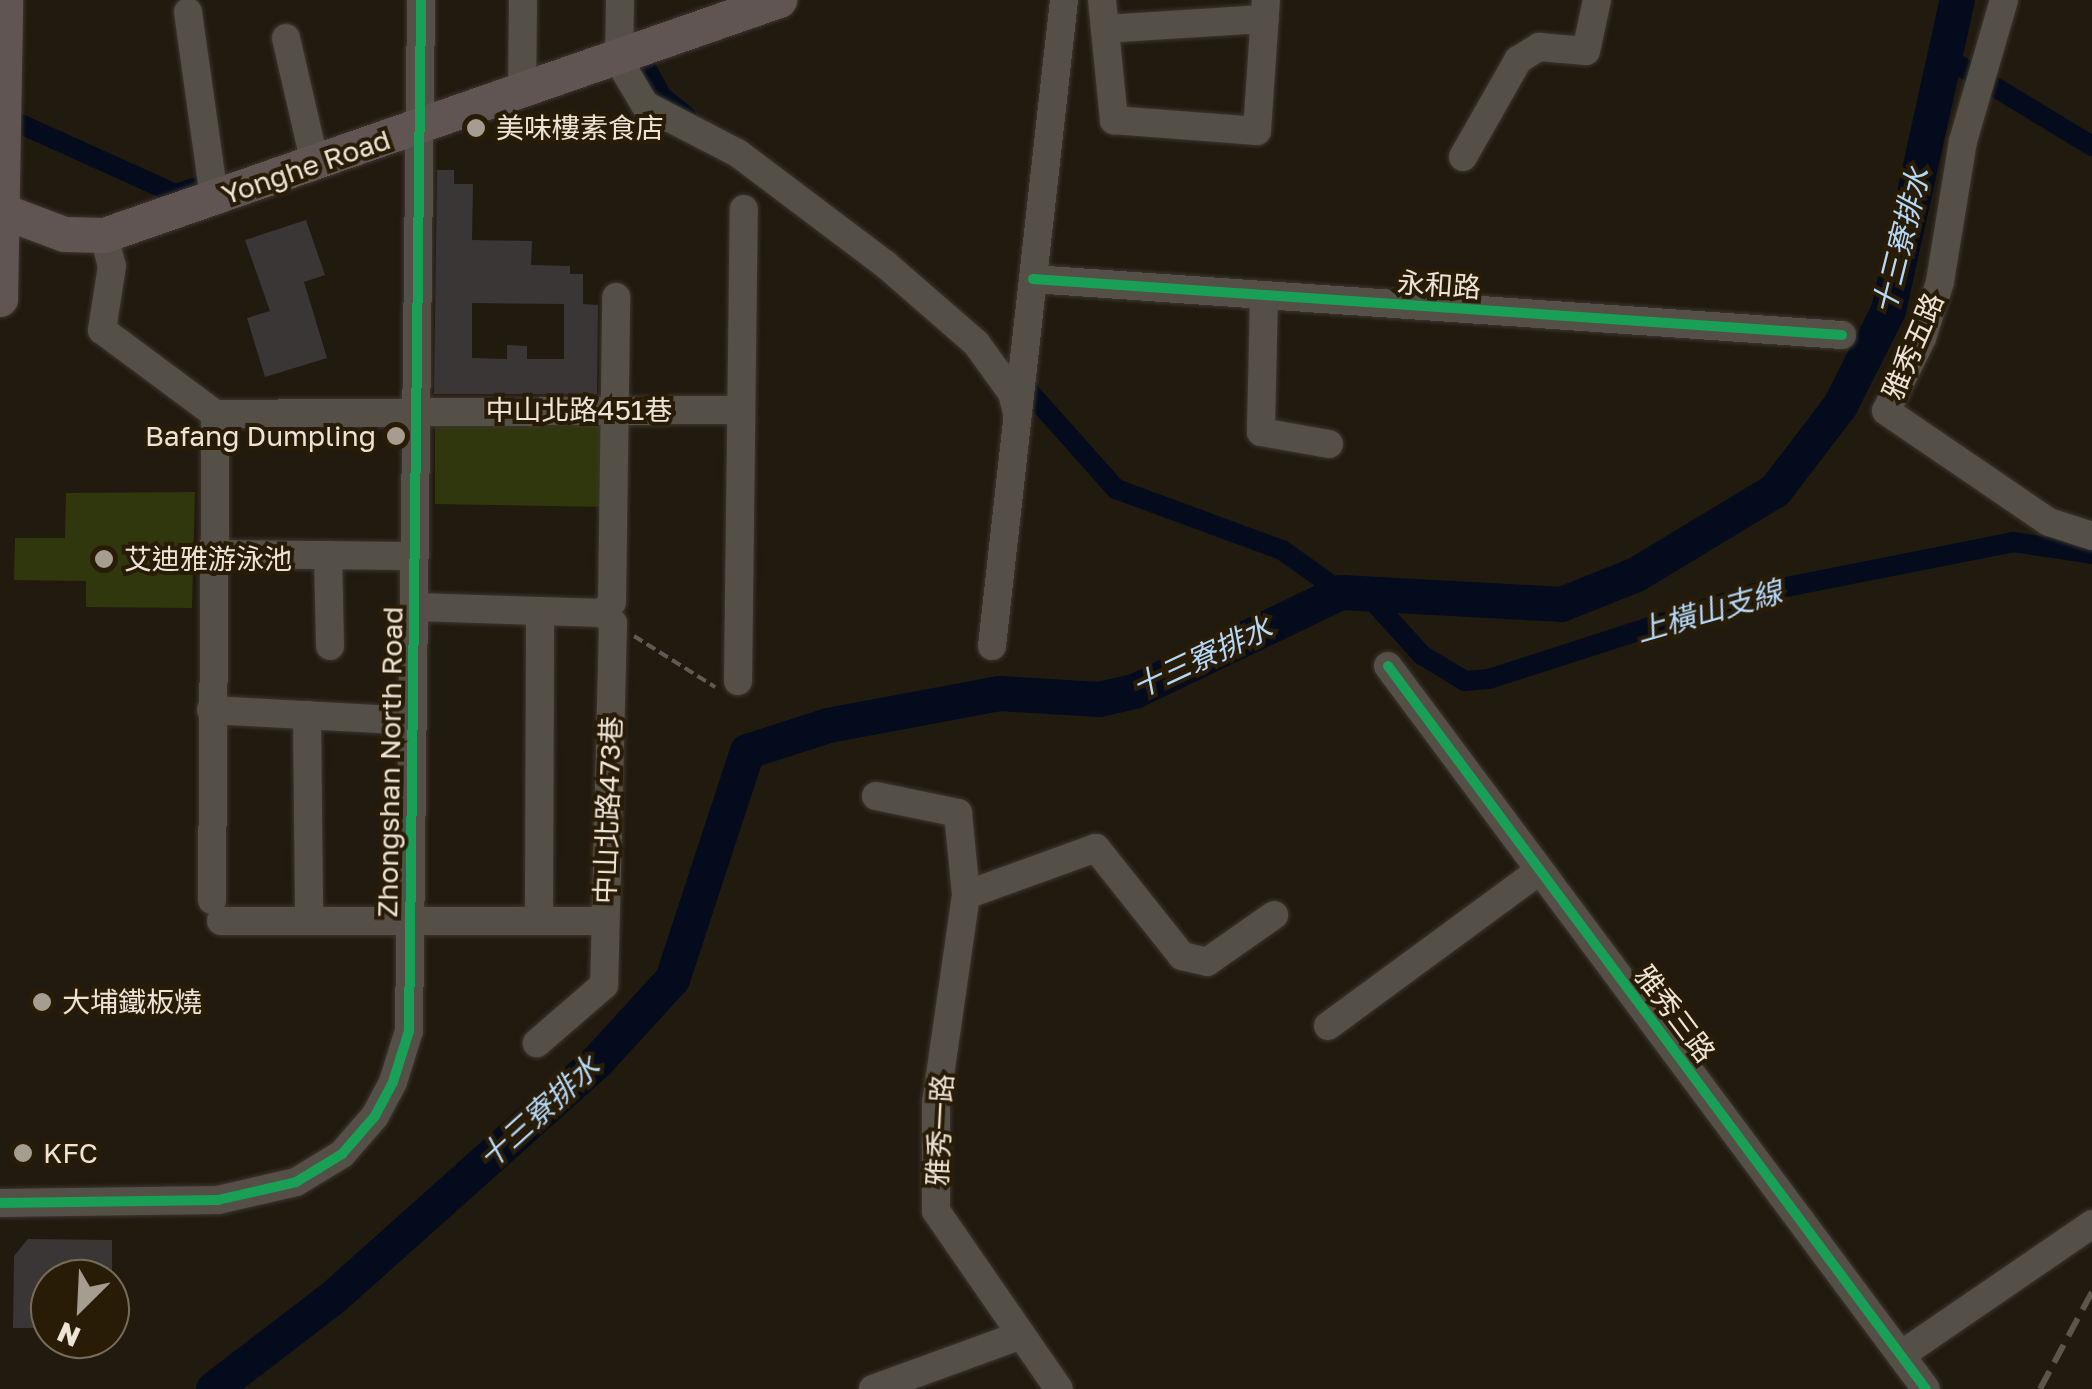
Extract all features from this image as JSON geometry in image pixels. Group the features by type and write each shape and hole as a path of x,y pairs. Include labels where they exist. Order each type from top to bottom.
{"main road":[{"path":"0,299 5,0"},
{"name":"Yonghe Road","path":"1,210 64,234 104,234 214,197 312,154 522,81 619,60 776,1"}],"street":[{"name":"Zhongshan North Road","path":"0,1203 218,1200 296,1182 342,1154 376,1116 409,1031 422,0"},
{"path":"522,81 523,0"},
{"path":"992,646 1064,0"},
{"path":"1102,0 1114,120 1257,131 1265,9 1106,29"},
{"path":"1463,156 1518,60 1539,47 1586,51 1597,0"},
{"name":"雅秀五路","path":"2004,0 1963,141 1940,282 1922,338 1886,411 2049,522 2085,535"},
{"path":"620,1 619,60 645,105 738,154 885,264 976,343 1012,393 1021,394"},
{"path":"188,12 214,197"},
{"path":"286,38 312,154"},
{"path":"738,681 744,209"},
{"path":"104,234 112,266 102,330 215,414 211,710 216,910 309,920 605,921"},
{"name":"永和路","path":"1033,279 1842,335"},
{"path":"1264,295 1261,432 1328,444"},
{"name":"中山北路473巷","path":"537,1043 604,985 616,297"},
{"name":"中山北路451巷","path":"215,414 416,409 741,410"},
{"path":"213,554 414,556"},
{"path":"328,555 330,646"},
{"path":"414,607 540,610 608,618"},
{"path":"538,920 540,610"},
{"name":"雅秀三路","path":"1388,666 1926,1389"},
{"path":"211,710 412,720"},
{"path":"307,715 309,920"},
{"name":"雅秀一路","path":"876,796 958,813 966,894 936,1102 936,1210 1018,1336 1059,1389"},
{"path":"966,894 1096,848 1182,956 1206,962 1274,915"},
{"path":"1328,1026 1540,870"},
{"path":"1901,1355 2092,1224"},
{"path":"873,1389 919,1379 1018,1336"}],"path":[{"path":"608,618 731,697 738,681"}],"green space":[{"path":"435,416 608,418 606,507 435,504"},
{"name":"艾迪雅游泳池","path":"195,492 192,608 86,607 86,581 14,580 15,538 65,538 66,493"}],"building":[{"path":"437,170 454,170 454,184 473,184 472,240 532,241 531,265 570,266 570,274 583,274 583,304 598,305 597,394 434,394","holes":["472,303 564,304 564,359 527,359 527,346 507,345 507,359 472,358"]},
{"path":"306,220 325,275 304,282 327,358 265,377 247,318 270,311 245,240"},
{"path":"28,1239 112,1240 112,1259 30,1259 30,1328 13,1328 14,1256"}],"waterway":[{"name":"十三寮排水","path":"213,1389 333,1297 597,1061 672,979 747,751 828,725 999,693 1099,699 1134,691 1341,592 1561,604 1636,574 1775,490 1840,405 1888,310 1957,0"},
{"path":"633,44 662,97 686,116"},
{"path":"1944,56 2092,146"},
{"path":"14,121 176,194 195,188"},
{"path":"1017,378 1116,489 1282,550 1341,592"},
{"name":"上橫山支線","path":"1363,590 1422,655 1465,681 1489,679 1756,593 2013,542 2092,554"}],"railway":[{"path":"2040,1389 2092,1292"}],"cycle path":[{"path":"0,1203 218,1200 296,1182 342,1154 375,1116 393,1082 409,1031 421,0"},
{"path":"1033,279 1842,335"},
{"path":"1388,666 1926,1389"}],"place":[{"name":"美味樓素食店","path":"476,128"},
{"name":"Bafang Dumpling","path":"396,436"},
{"name":"艾迪雅游泳池","path":"104,559"},
{"name":"大埔鐵板燒","path":"42,1002"},
{"name":"KFC","path":"23,1153"}]}
